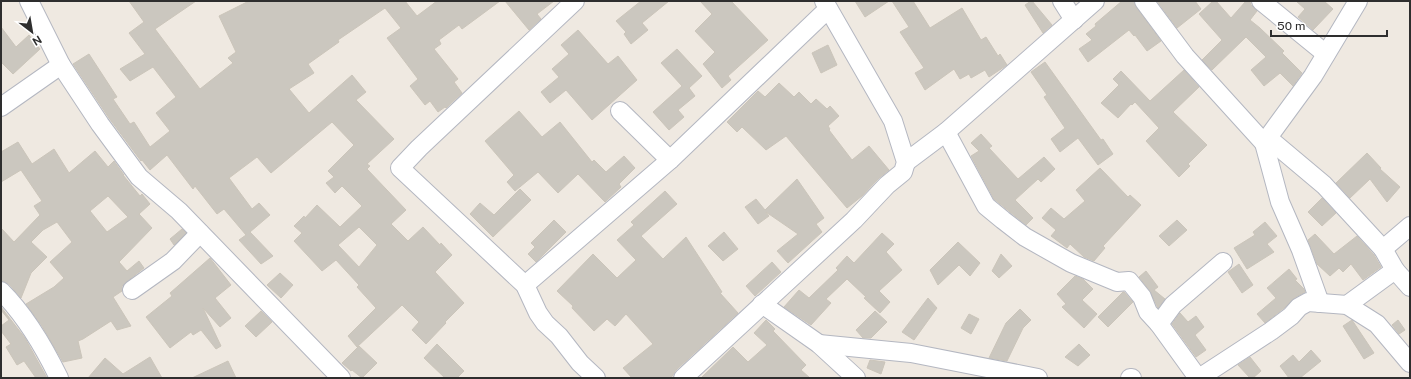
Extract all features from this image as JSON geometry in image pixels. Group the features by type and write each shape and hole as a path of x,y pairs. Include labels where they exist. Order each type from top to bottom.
{"street":[{"path":"29,1 61,65 100,124 139,177 179,212 341,378"},
{"path":"575,1 419,148 400,168 525,285 538,313 545,323 559,336 580,362 596,378"},
{"path":"1062,1 1074,20"},
{"path":"906,162 946,132 1095,1"},
{"path":"1144,1 1185,56 1266,140 1324,185 1383,249 1395,270 1410,287"},
{"path":"1261,1 1326,54"},
{"path":"1320,303 1301,250 1280,202 1266,140 1313,76 1358,1"},
{"path":"525,285 670,160 826,5 893,121 906,162 903,172 887,185 854,220 683,378"},
{"path":"1,107 61,65"},
{"path":"620,111 670,160"},
{"path":"946,132 986,206 1025,237 1071,263 1117,282 1129,281 1142,296 1148,312 1159,324 1198,378 1271,331 1291,316 1299,307 1308,302 1347,305 1377,324 1410,363"},
{"path":"1383,249 1410,226"},
{"path":"132,290 174,261 200,233"},
{"path":"1159,324 1173,305 1223,262"},
{"path":"1347,305 1395,270"},
{"path":"1,291 10,300 41,344 59,378"},
{"path":"762,304 819,344 856,378"},
{"path":"819,344 911,353 1038,378"}],"building":[{"path":"129,1 196,1 155,29 200,89 233,63 228,58 236,52 219,16 249,1 405,1 417,16 437,1 500,1 462,29 459,25 439,40 441,44 434,49 458,79 454,82 462,93 446,108 445,107 438,112 430,101 425,105 410,86 418,79 387,38 401,28 385,8 338,40 339,42 308,64 314,73 289,89 309,113 352,75 366,92 356,100 394,139 367,164 370,166 367,169 406,210 391,224 408,241 423,227 452,255 435,272 464,303 426,344 412,330 419,322 402,305 357,347 348,336 376,308 357,287 359,285 336,260 322,271 294,241 302,233 294,226 304,216 305,218 317,205 340,227 362,206 342,186 335,193 326,183 334,177 328,171 354,145 332,122 271,173 257,157 229,178 252,209 259,203 270,215 250,232 273,256 261,264 239,240 246,235 224,209 217,214 195,186 193,189 167,155 150,170 142,160 141,161 109,118 73,64 89,54 117,97 113,99 130,124 134,122 150,147 170,131 156,113 176,97 153,67 130,81 120,69 145,54 129,33 144,22","holes":["359,227 377,245 359,267 338,245"]},
{"path":"505,1 554,1 537,14 541,19 529,30"},
{"path":"641,1 669,1 642,23 648,30 631,44 624,34 626,32 616,21"},
{"path":"700,1 731,1 768,40 728,76 731,80 722,88 703,64 715,52 695,31 712,14"},
{"path":"855,1 889,1 865,17"},
{"path":"892,1 913,1 930,28 962,8 981,40 986,37 998,56 1000,54 1007,65 989,77 985,70 971,78 969,74 960,79 954,69 925,90 915,73 924,68 900,32 909,27"},
{"path":"1031,1 1052,25 1043,33 1025,5"},
{"path":"1122,1 1134,1 1136,7 1161,41 1147,51 1135,35 1134,36 1129,30 1088,62 1079,49 1092,40 1086,34 1096,26 1095,24"},
{"path":"1157,1 1195,1 1201,9 1177,28"},
{"path":"1213,1 1216,1 1231,18 1246,1 1251,3 1257,11 1250,20 1284,51 1282,53 1302,73 1293,86 1280,73 1264,86 1251,70 1266,57 1246,37 1212,70 1202,60 1222,40 1199,14"},
{"path":"1296,1 1324,1 1333,9 1313,30 1298,17 1305,9"},
{"path":"1,27 16,47 29,35 40,49 13,74 1,62"},
{"path":"578,30 608,64 618,56 637,80 592,120 566,90 550,103 541,92 559,77 552,69 569,54 561,45"},
{"path":"828,45 837,65 821,73 812,53"},
{"path":"677,49 702,76 689,88 695,96 678,110 684,117 669,130 653,112 682,86 661,63"},
{"path":"1045,62 1101,140 1103,139 1113,154 1098,165 1078,138 1060,152 1051,139 1065,128 1044,97 1047,95 1031,72"},
{"path":"1184,70 1199,87 1173,112 1207,145 1188,164 1190,166 1179,177 1146,141 1159,128 1135,102 1132,105 1131,104 1118,118 1101,103 1119,85 1113,79 1121,71 1150,101"},
{"path":"779,83 794,97 799,92 811,104 816,99 827,109 830,106 839,116 828,126 830,129 829,130 852,160 869,146 889,170 847,208 786,136 766,150 742,127 737,132 727,122 758,91 765,97"},
{"path":"519,111 542,137 560,122 592,162 594,160 606,172 624,156 635,168 619,184 621,187 605,202 578,174 558,193 538,172 515,191 507,182 514,175 485,141"},
{"path":"981,134 992,146 989,148 1018,179 1044,157 1055,169 1041,182 1038,179 1015,200 1033,218 1026,225 994,199 971,156 979,151 971,143"},
{"path":"18,142 32,164 54,149 69,173 95,151 108,167 114,161 140,196 142,194 150,204 139,214 152,228 119,262 127,271 139,261 144,268 126,282 122,286 122,291 113,297 131,326 117,330 111,321 78,341 82,358 63,362 42,326 26,304 54,287 64,278 50,262 72,242 57,222 43,230 31,242 47,257 31,273 21,298 9,284 1,281 1,228 14,242 40,215 34,206 42,201 21,170 1,182 1,152","holes":["108,196 128,217 107,232 90,211"]},
{"path":"1367,153 1381,168 1380,169 1400,187 1387,202 1370,179 1350,198 1336,183"},
{"path":"1100,168 1128,197 1130,195 1141,205 1103,246 1105,248 1094,261 1084,257 1070,244 1067,248 1051,236 1056,230 1042,218 1051,208 1064,219 1085,201 1076,190"},
{"path":"797,179 824,218 816,224 822,232 788,263 777,251 798,234 766,212 769,216 758,224 745,207 756,199 765,210"},
{"path":"520,189 531,200 493,237 470,214 480,203 494,215"},
{"path":"665,191 677,204 641,236 663,259 686,237 722,292 720,293 738,313 676,370 671,378 632,378 623,368 653,344 626,314 615,326 607,319 594,331 572,308 573,306 557,291 593,254 617,278 636,260 617,240 634,225 631,222"},
{"path":"1322,198 1336,213 1322,226 1308,212"},
{"path":"554,220 566,232 536,262 528,254 535,247 531,243"},
{"path":"1177,220 1187,230 1169,246 1159,236"},
{"path":"1265,222 1277,236 1267,244 1274,252 1247,269 1234,248 1255,235 1253,232"},
{"path":"182,229 186,233 174,245 170,239"},
{"path":"724,232 738,249 723,261 708,246"},
{"path":"882,233 894,244 886,252 902,270 879,291 890,302 880,313 847,279 826,299 831,303 811,325 784,307 799,290 809,298 838,270 836,268 847,256 854,263"},
{"path":"1315,234 1334,254 1357,236 1374,255 1381,267 1363,280 1351,264 1343,272 1339,268 1330,276 1317,264 1308,240"},
{"path":"958,242 980,263 970,276 959,265 938,285 930,270"},
{"path":"1001,254 1012,266 999,278 992,271"},
{"path":"210,258 231,285 215,298 231,318 220,327 203,308 221,346 216,349 201,330 193,335 191,332 170,348 146,317 172,296 170,293"},
{"path":"772,262 781,272 755,296 746,286"},
{"path":"1239,264 1253,285 1242,293 1228,272"},
{"path":"1289,269 1297,279 1295,280 1305,292 1294,298 1265,323 1257,314 1276,298 1267,288"},
{"path":"1146,271 1158,287 1154,290 1165,299 1158,308 1150,291 1139,277"},
{"path":"280,273 293,285 281,298 267,285"},
{"path":"1075,276 1083,279 1093,289 1082,300 1097,314 1084,328 1062,307 1066,304 1057,294"},
{"path":"1123,292 1133,302 1108,327 1098,317"},
{"path":"928,298 937,308 914,340 902,332"},
{"path":"1,307 25,338 47,378 36,378 24,361 17,365 6,347 11,344 1,331 1,326 9,320 1,310"},
{"path":"1020,309 1031,320 1023,328 1007,361 989,358 1006,323"},
{"path":"261,311 272,322 256,337 245,326"},
{"path":"875,311 887,322 871,338 863,338 856,330"},
{"path":"1180,313 1188,322 1196,316 1204,327 1195,335 1206,350 1196,357 1172,324"},
{"path":"969,314 979,319 971,334 961,328"},
{"path":"766,320 775,329 773,331 806,365 801,370 810,378 701,378 733,347 748,362 767,345 754,333"},
{"path":"1352,320 1374,353 1364,359 1343,326"},
{"path":"1398,320 1405,330 1399,334 1392,325"},
{"path":"437,344 464,371 457,378 445,378 424,358"},
{"path":"1079,344 1090,355 1078,366 1065,357"},
{"path":"359,346 377,363 362,378 342,363"},
{"path":"1311,350 1321,361 1300,378 1289,378 1280,366 1293,355 1299,362"},
{"path":"150,357 162,378 88,378 105,358 123,374"},
{"path":"1250,357 1261,371 1253,378 1250,378 1238,365"},
{"path":"870,360 885,362 881,374 867,368"},
{"path":"228,361 236,378 192,378"}]}
